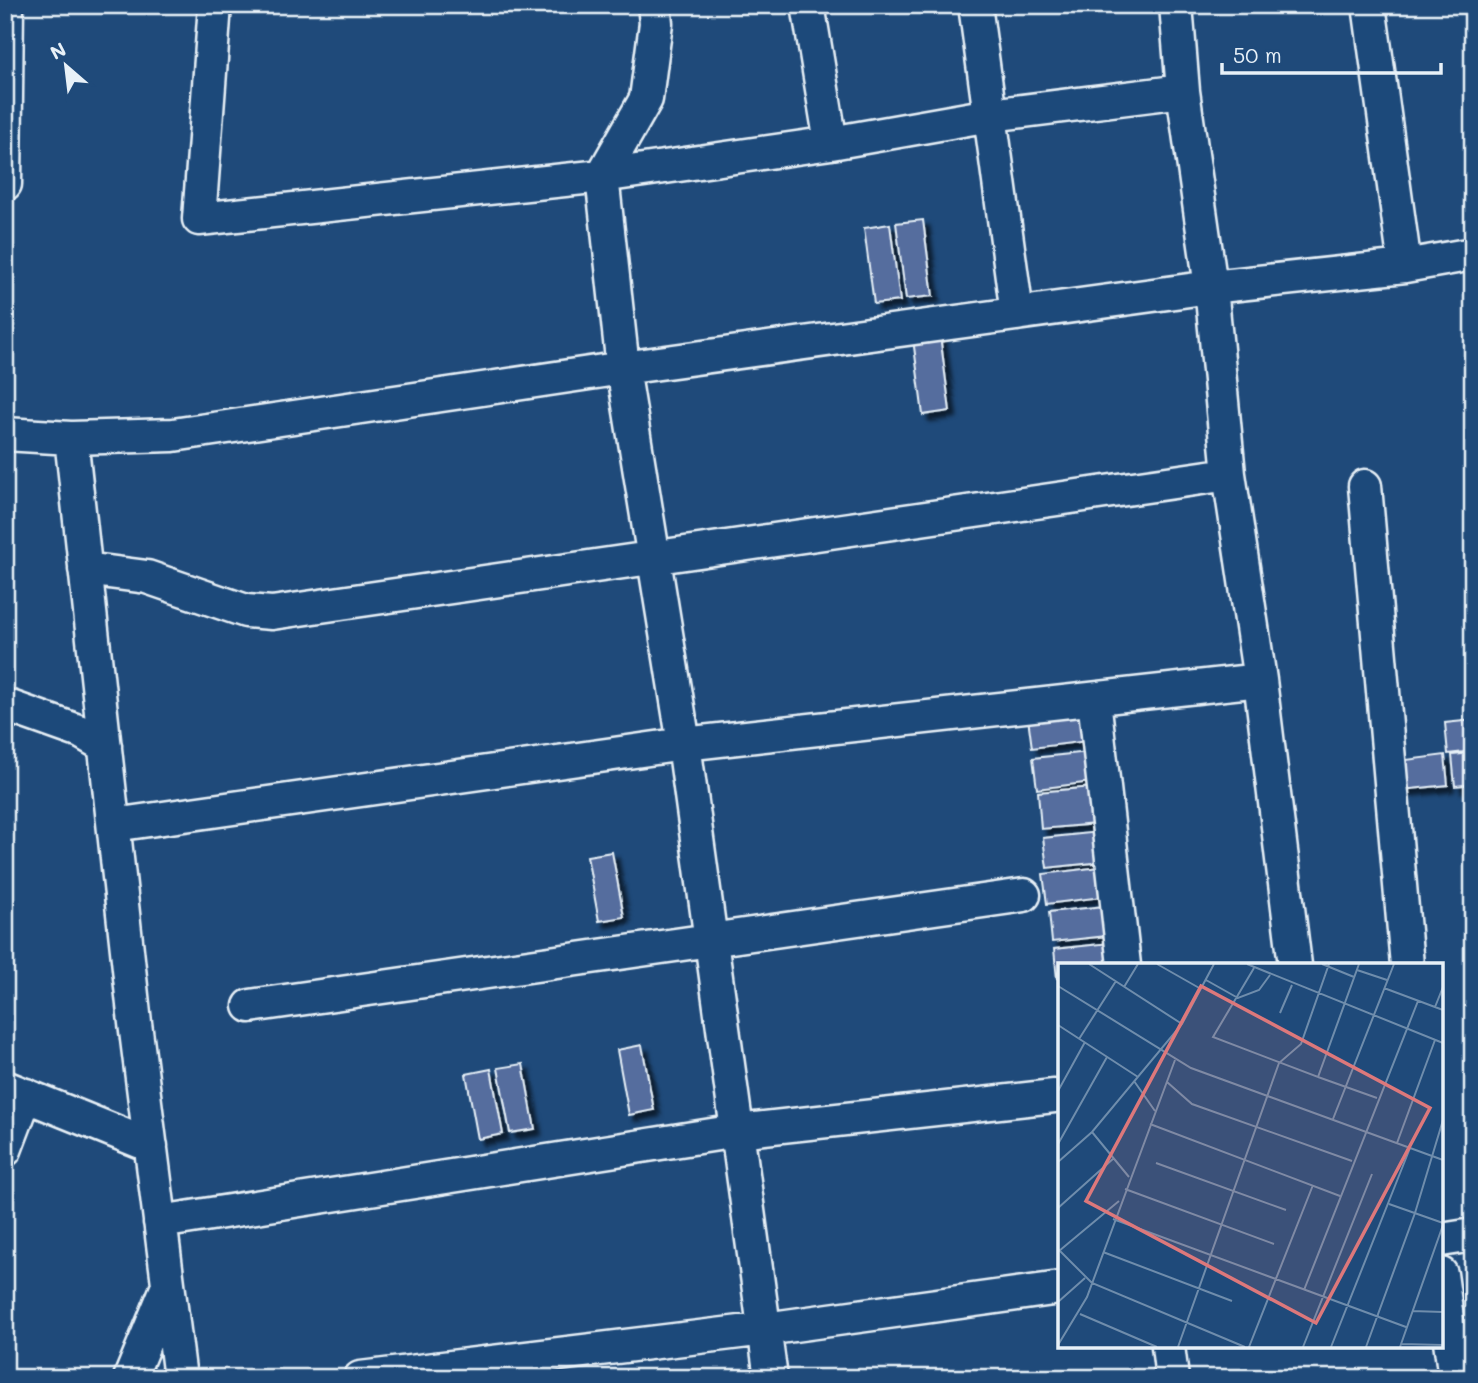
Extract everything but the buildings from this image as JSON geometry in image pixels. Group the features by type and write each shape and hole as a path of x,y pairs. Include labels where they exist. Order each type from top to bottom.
{"street":[{"path":"215,5 199,219 601,176 831,144 990,115 1183,90"},
{"path":"654,5 656,23 646,99 601,176 624,368 684,744 772,1378"},
{"path":"808,5 831,144"},
{"path":"975,5 1017,314"},
{"path":"1176,5 1183,90 1211,287 1229,474 1260,680 1295,963"},
{"path":"1369,5 1405,266"},
{"path":"5,184 7,9"},
{"path":"5,434 71,438 173,435 624,368 1211,287 1405,266 1473,254"},
{"path":"71,438 150,1146 180,1378"},
{"path":"85,569 146,578 246,611 272,613 1229,474"},
{"path":"1365,486 1407,963"},
{"path":"114,825 684,744 1260,680"},
{"path":"1094,699 1124,963"},
{"path":"5,705 81,732 105,746"},
{"path":"250,1006 1024,895"},
{"path":"5,1150 16,1091 150,1146"},
{"path":"160,1222 737,1131 1054,1096"},
{"path":"1443,1240 1473,1235"},
{"path":"130,1378 168,1284"},
{"path":"360,1378 765,1329 1058,1288"},
{"path":"1443,1289 1455,1378"},
{"path":"1168,1348 1172,1378"}]}
